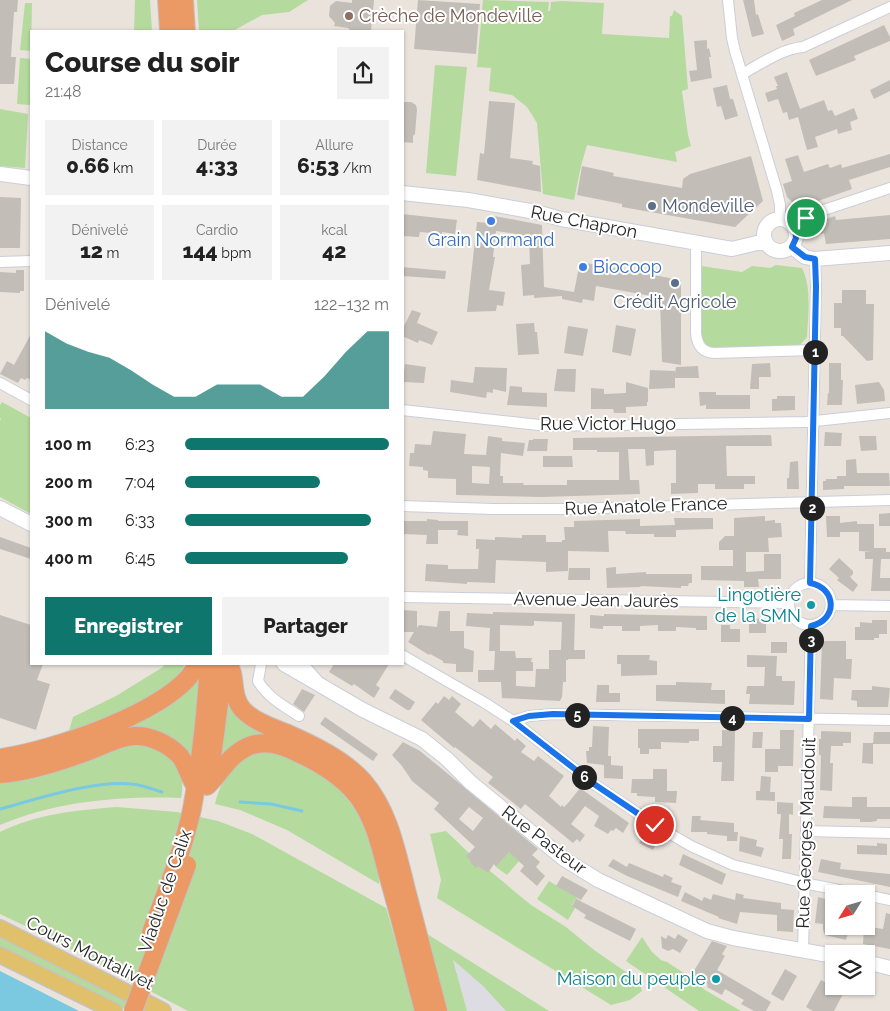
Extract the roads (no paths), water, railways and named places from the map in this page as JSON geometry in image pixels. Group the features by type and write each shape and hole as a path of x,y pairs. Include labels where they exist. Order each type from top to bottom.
{"highway":[{"path":"167,0 169,30"},
{"path":"184,0 186,30"},
{"path":"0,758 57,745 136,713 172,693 190,677 196,665"},
{"path":"199,775 220,665 231,668 234,691 238,702 246,712 268,727 312,745 339,761 354,772 372,792 384,812 438,1011"},
{"path":"0,774 48,765 132,736 146,737 162,743 175,752 199,775 219,774 225,763 248,746 273,744 287,747 304,755 344,782 363,804 370,818 381,848 424,1011"},
{"name":"Viaduc de Calix","path":"121,1011 177,861 192,809 199,775"},
{"name":"Viaduc de Calix","path":"133,1011 187,865 200,820 199,775"}],"main road":[{"path":"0,174 30,178"},
{"name":"Rue Chapron","path":"404,193 468,200 536,212 578,222 732,249 765,241"},
{"path":"775,220 786,220 795,228 796,238 792,247 788,250 777,252 765,241 764,235 767,226 775,220"},
{"path":"792,247 805,257 815,259 890,253"},
{"path":"0,508 30,523"},
{"name":"Rue Pasteur","path":"286,665 436,749 470,782 579,870 707,931 733,938 825,955"},
{"name":"Cours Montalivet","path":"0,928 163,1011"},
{"path":"0,955 114,1011"},
{"path":"875,964 890,968"}],"street":[{"path":"728,0 732,38 778,198 780,219"},
{"path":"742,74 778,55 794,48 803,48 890,7"},
{"path":"795,228 809,215 890,188"},
{"path":"696,243 696,340 702,350 714,353 815,350"},
{"path":"810,583 814,422 815,259"},
{"path":"0,262 30,261"},
{"path":"0,383 30,399"},
{"name":"Rue Victor Hugo","path":"404,410 548,426 814,422 890,413"},
{"name":"Rue Anatole France","path":"404,506 569,509 890,500"},
{"path":"810,583 823,587 830,598 831,605 827,617 811,626 804,625 793,617 789,603 793,591 804,584 810,583"},
{"name":"Avenue Jean Jaurès","path":"404,597 789,603"},
{"path":"831,605 890,606"},
{"name":"Rue Georges Maudouit","path":"802,951 811,626"},
{"path":"404,656 513,721 594,784 655,825 691,846 733,865 825,887"},
{"path":"262,665 258,680 261,686 299,716"},
{"path":"304,665 324,687"},
{"path":"513,721 529,716 553,714 890,720"},
{"path":"806,831 890,832"},
{"path":"875,897 890,900"}],"water":[{"path":"0,971 79,1011 0,1011"}],"waterway":[{"path":"0,809 66,791 101,785 132,784 162,792"},
{"path":"240,802 271,804 302,811"}],"place":[{"name":"Crèche de Mondeville","path":"349,16"},
{"name":"Mondeville","path":"652,206"},
{"name":"Grain Normand","path":"491,221"},
{"name":"Biocoop","path":"583,267"},
{"name":"Crédit Agricole","path":"675,283"},
{"name":"Lingotière de la SMN","path":"811,605"},
{"name":"Maison du peuple","path":"716,979"}]}
